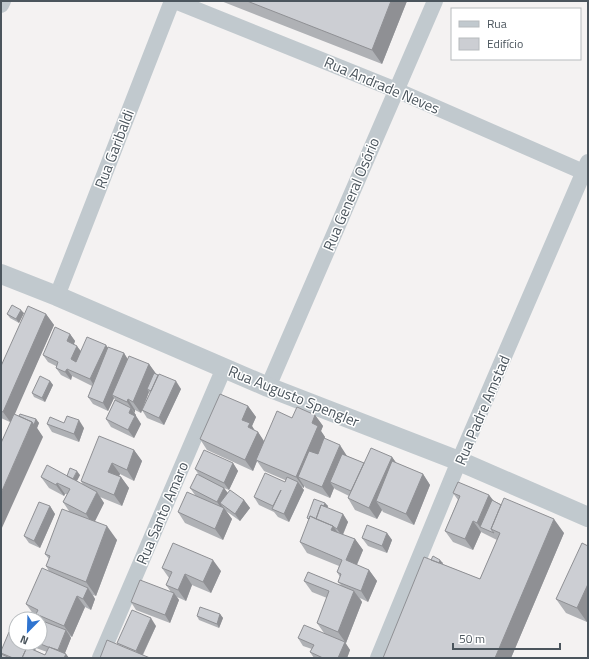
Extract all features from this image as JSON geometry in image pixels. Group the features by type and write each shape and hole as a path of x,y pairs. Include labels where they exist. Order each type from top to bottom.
{"street":[{"name":"Rua Garibaldi","path":"57,296 172,1"},
{"name":"Rua Andrade Neves","path":"175,1 396,90 587,170"},
{"name":"Rua General Osório","path":"268,387 435,1"},
{"name":"Rua Padre Amstad","path":"378,658 460,462 587,170"},
{"name":"Rua Augusto Spengler","path":"1,274 57,296 268,387 460,462 588,517"},
{"name":"Rua Santo Amaro","path":"100,658 224,368"}],"building":[{"path":"247,1 391,1 372,50"},
{"path":"12,305 21,310 16,319 7,314"},
{"path":"28,306 46,314 3,412 1,411 1,366"},
{"path":"55,327 70,334 67,341 77,346 71,359 76,362 87,337 106,345 90,379 67,369 65,372 56,368 58,362 43,355"},
{"path":"108,347 124,353 103,403 88,397"},
{"path":"129,356 149,364 133,402 128,399 127,402 112,395"},
{"path":"154,373 158,375 151,391 147,389"},
{"path":"159,374 176,381 159,418 142,410"},
{"path":"40,376 50,381 42,398 32,393"},
{"path":"220,394 248,406 242,420 250,423 248,427 258,432 245,460 200,439"},
{"path":"115,400 131,408 129,413 135,416 128,430 106,419"},
{"path":"297,407 315,415 312,423 318,426 296,477 256,460 277,411 292,418"},
{"path":"14,414 32,422 1,493 1,443"},
{"path":"20,414 36,419 34,425 32,422 19,416"},
{"path":"67,416 79,420 74,434 47,424 50,417 64,423"},
{"path":"99,436 134,450 127,470 112,463 108,472 121,477 114,495 81,481"},
{"path":"324,438 340,445 322,487 298,477 309,451 318,454"},
{"path":"371,448 392,457 369,508 348,498"},
{"path":"204,450 233,463 224,483 195,469"},
{"path":"342,454 364,463 351,491 330,482"},
{"path":"392,461 423,474 406,514 376,501"},
{"path":"47,465 97,492 86,514 63,502 70,489 57,483 56,485 41,477"},
{"path":"70,468 77,471 73,479 67,476"},
{"path":"265,473 285,482 287,477 298,482 284,514 272,509 281,490 273,506 254,497"},
{"path":"197,474 224,488 217,502 190,488"},
{"path":"458,482 489,495 477,523 473,521 465,539 445,531 460,496 453,493"},
{"path":"230,490 244,500 235,514 220,503"},
{"path":"187,492 224,508 215,529 178,512"},
{"path":"504,498 554,519 495,658 383,658 424,557 480,579 500,533 491,529"},
{"path":"314,499 325,503 324,506 321,505 316,519 310,516 309,519 307,518"},
{"path":"492,500 501,505 491,529 494,533 480,527"},
{"path":"39,502 50,506 34,541 24,536"},
{"path":"321,505 343,514 337,529 316,519"},
{"path":"62,509 107,526 86,582 46,566 50,556 45,554"},
{"path":"310,516 333,526 331,530 355,539 346,560 369,570 361,591 338,582 341,574 337,572 342,560 300,542"},
{"path":"367,525 387,533 382,546 362,538"},
{"path":"173,543 213,560 203,582 185,574 178,590 166,585 172,572 162,568"},
{"path":"582,543 588,546 588,584 577,608 556,599"},
{"path":"433,556 440,560 439,563 431,560"},
{"path":"42,568 88,588 83,599 77,596 64,626 48,619 48,611 38,611 26,604"},
{"path":"308,572 354,591 338,632 317,623 329,591 304,581"},
{"path":"140,580 174,593 165,615 131,602"},
{"path":"200,607 220,614 217,624 197,616"},
{"path":"132,610 151,618 136,651 117,643"},
{"path":"48,623 66,630 58,650 48,647"},
{"path":"304,625 345,642 338,658 323,658 310,652 314,645 298,638"},
{"path":"8,634 8,651 25,651 22,658 13,658 1,653"},
{"path":"107,640 150,658 100,658"},
{"path":"49,647 66,654 64,658 22,658 25,651 36,651 45,655"},
{"path":"1,654 10,658 1,658"}]}
